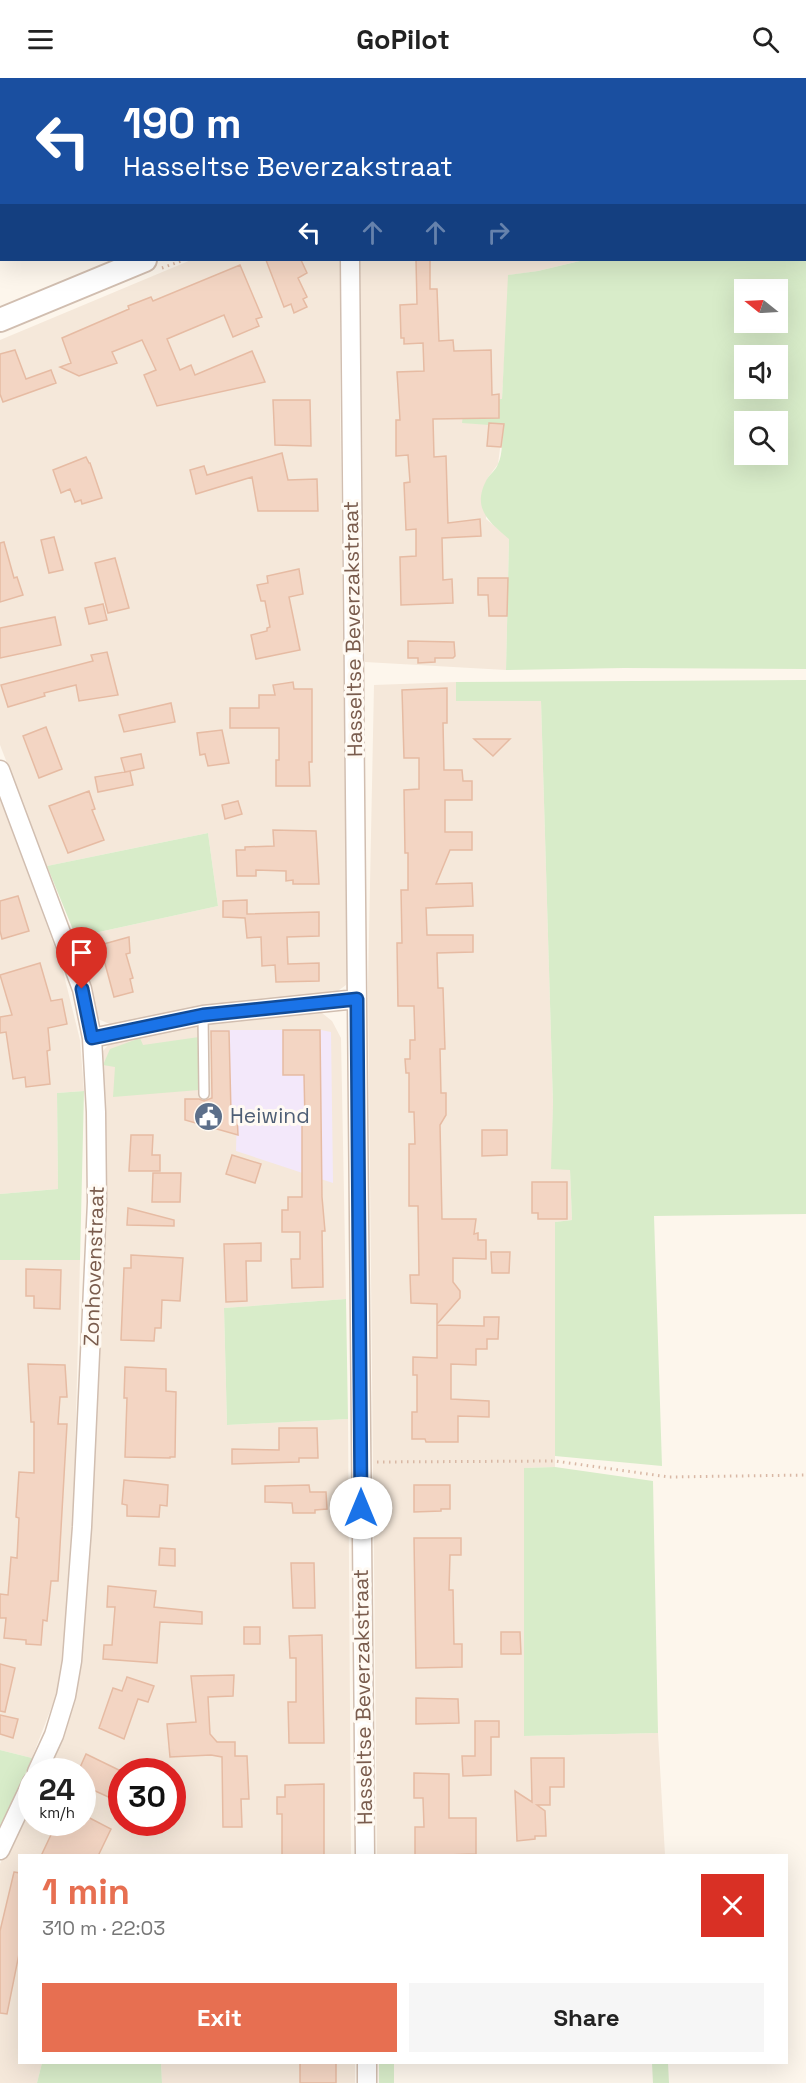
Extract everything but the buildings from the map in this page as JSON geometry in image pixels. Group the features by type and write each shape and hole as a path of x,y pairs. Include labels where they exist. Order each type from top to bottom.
{"street":[{"path":"0,320 143,261"},
{"name":"Hasseltse Beverzakstraat","path":"350,261 365,1854"},
{"name":"Zonhovenstraat","path":"0,770 82,989 92,1038 96,1112 97,1202 82,1527 73,1650 66,1696 54,1735 43,1758"},
{"path":"92,1038 203,1015 357,999"},
{"path":"0,1850 18,1812"},
{"path":"367,2064 367,2083"}],"lane":[{"path":"203,1015 204,1094"}],"path":[{"path":"360,1462 555,1461 669,1477 806,1475"}],"shaded area":[{"path":"189,261 340,261 347,967 346,985 335,993 112,1025 98,1019 76,937 218,906 208,833 47,866 0,745 0,340"},
{"path":"360,261 580,261 509,275 502,399 465,400 503,426 498,464 487,479 486,519 509,538 506,670 365,662"},
{"path":"456,682 456,701 541,701 553,1104 552,1169 570,1169 572,1220 555,1222 555,1467 524,1468 525,1736 658,1733 665,1854 377,1854 368,985 374,685"},
{"path":"0,797 62,967 80,1040 84,1091 57,1093 58,1189 0,1194"},
{"path":"322,1013 332,1021 341,1038 346,1299 224,1308 227,1425 348,1419 351,1854 18,1854 18,2064 42,2064 37,2083 0,2083 0,1864 18,1823 18,1836 96,1836 96,1758 48,1758 66,1717 103,1051 110,1043 194,1024"},
{"path":"211,1030 321,1030 331,1032 333,1183 236,1151 237,1113 231,1112 230,1096 211,1097"},
{"path":"0,1260 80,1260 72,1571 62,1680 32,1758 0,1750"},
{"path":"161,2064 355,2064 355,2083 162,2083"}],"green space":[{"path":"580,261 806,261 806,669 506,670 509,539 484,514 481,498 487,479 500,460 503,426 462,423 465,400 502,399 508,275 538,271"},
{"path":"806,680 806,1214 654,1216 662,1466 555,1456 555,1222 572,1220 570,1170 551,1169 553,1104 541,701 456,701 456,682"},
{"path":"208,833 218,906 76,937 47,866"},
{"path":"199,1037 199,1090 113,1097 115,1067 103,1065 110,1049 140,1038 143,1045"},
{"path":"84,1091 80,1260 0,1260 0,1194 58,1189 57,1093"},
{"path":"346,1299 348,1419 227,1425 224,1308"},
{"path":"555,1467 653,1481 658,1733 524,1736 524,1468"},
{"path":"0,1750 32,1758 18,1758 18,1792 0,1832"},
{"path":"42,2064 161,2064 162,2083 37,2083"},
{"path":"379,2064 394,2064 394,2083 379,2083"},
{"path":"652,2064 668,2064 669,2083 653,2083"}],"place":[{"name":"Heiwind","path":"209,1116"}],"route":[{"path":"82,989 92,1038 203,1015 357,999 361,1508"}]}
